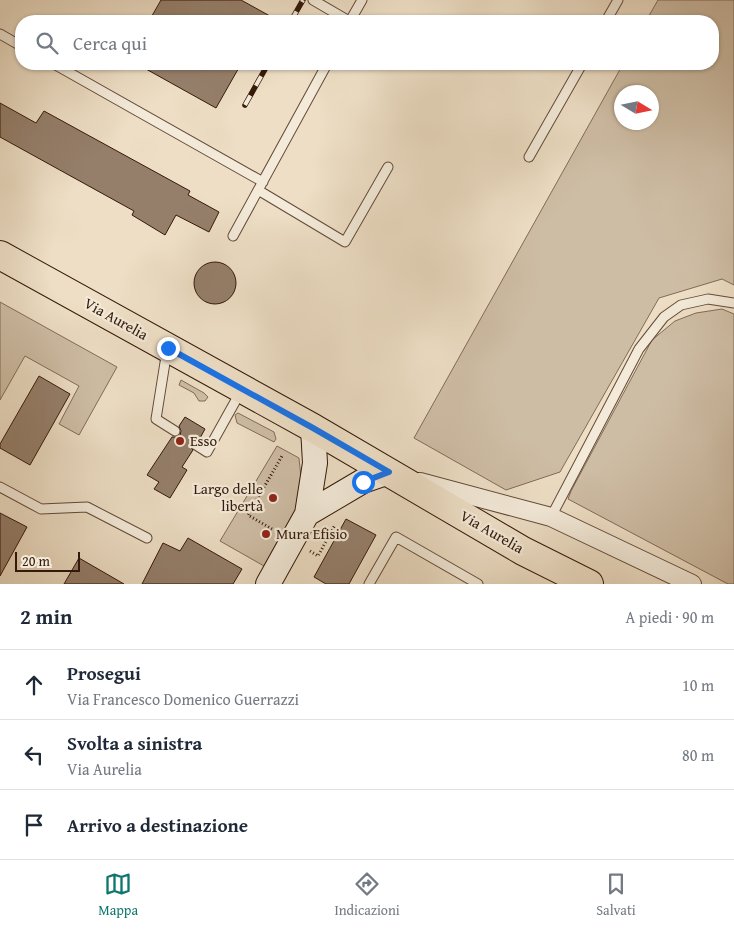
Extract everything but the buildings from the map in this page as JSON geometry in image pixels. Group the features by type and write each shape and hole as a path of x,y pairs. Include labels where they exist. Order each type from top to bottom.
{"main road":[{"name":"Via Aurelia","path":"0,256 313,428 523,551 589,584"}],"street":[{"path":"268,584 307,514 314,463 313,428"},
{"path":"307,514 363,482 393,474 552,517 692,584"},
{"path":"523,551 559,584"}],"lane":[{"path":"312,0 339,15"},
{"path":"353,15 362,0"},
{"path":"609,15 618,0"},
{"path":"0,34 15,43"},
{"path":"64,70 260,186 345,242 388,167"},
{"path":"233,236 324,70"},
{"path":"529,157 579,70"},
{"path":"552,517 639,349 664,317 681,305 708,299 734,303"},
{"path":"168,348 156,419 175,431"},
{"path":"196,445 207,452 242,388"},
{"path":"0,487 41,509 87,507 147,538"},
{"path":"372,583 396,537 478,584"}],"path":[{"path":"276,532 248,516 282,456"},
{"path":"302,546 318,556 338,521"}],"shaded area":[{"path":"658,0 734,0 734,285 722,279 659,298 560,472 506,490 414,438 620,70 719,70 719,15 649,15"},
{"path":"0,302 117,367 79,435 59,424 79,386 25,356 0,400"},
{"path":"722,309 734,314 734,584 728,584 568,499 652,340 675,321 696,313"},
{"path":"181,380 208,397 205,401 199,401 194,393 179,385"},
{"path":"238,413 274,432 276,439 274,442 237,423 235,415"},
{"name":"Largo delle libertà","path":"277,446 299,458 302,488 295,511 264,566 220,541"}],"railway":[{"path":"294,15 303,0"},
{"path":"245,105 265,70"}],"place":[{"name":"Esso","path":"180,441"},
{"name":"Largo delle libertà","path":"273,498"},
{"name":"Mura Efisio","path":"266,534"}],"route":[{"path":"168,348 389,472 363,482"}]}
